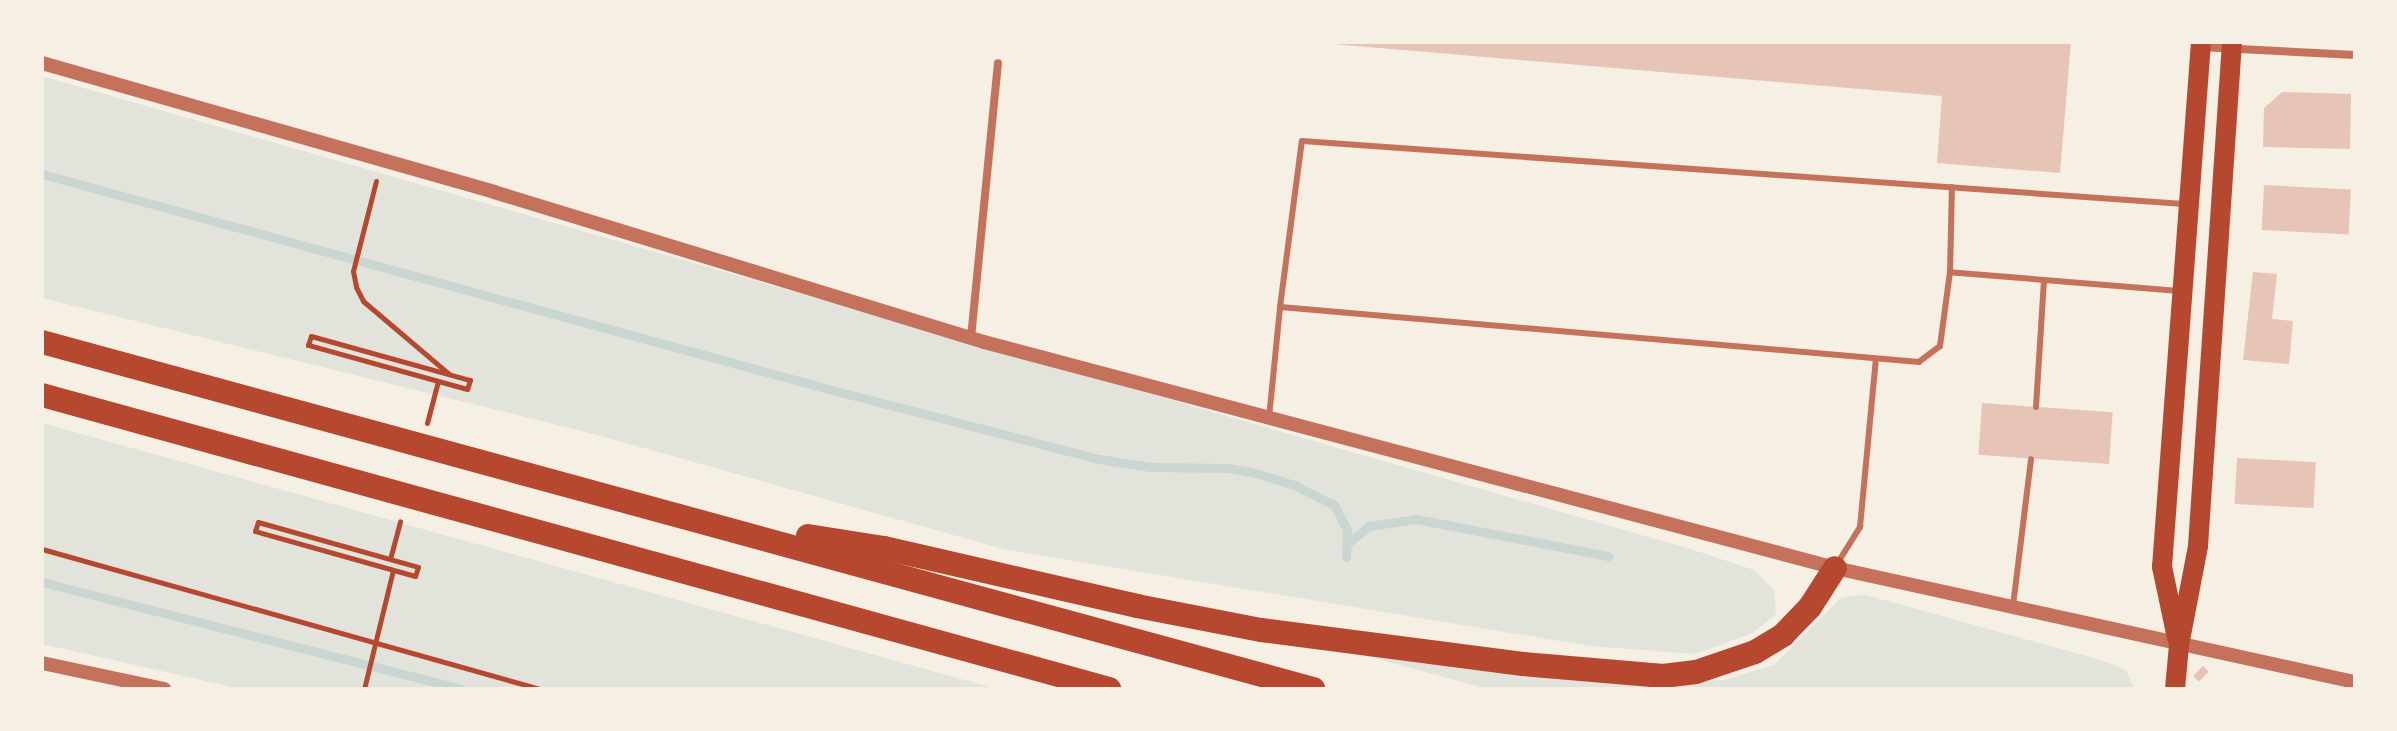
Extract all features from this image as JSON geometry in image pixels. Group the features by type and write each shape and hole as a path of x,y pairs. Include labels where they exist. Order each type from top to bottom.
{"highway":[{"path":"42,342 1313,689"},
{"path":"42,395 1109,689"},
{"path":"695,519 884,548 1137,606 1261,630 1611,674 1663,676 1696,672 1755,652 1783,635 1810,607 1835,568"}],"main road":[{"path":"2179,645 2162,567 2201,45"},
{"path":"2175,689 2179,645 2198,546 2232,46"}],"street":[{"path":"2201,45 2355,55"},
{"path":"42,63 382,159 971,338 1269,418 1835,568 2355,682"},
{"path":"971,338 998,63"},
{"path":"42,663 164,689"}],"lane":[{"path":"1269,418 1302,141 2189,204"},
{"path":"1280,307 1919,362 1940,346 1950,272 1952,187"},
{"path":"1950,272 2183,291"},
{"path":"2036,407 2044,280"},
{"path":"1835,568 1860,527 1876,359"},
{"path":"2013,608 2031,459"}],"path":[{"path":"382,159 353,271 363,301 433,357 450,375 470,380 467,389 308,345 311,336 450,375"},
{"path":"258,522 418,567 415,576 393,570 255,531 258,522"},
{"path":"42,549 540,689"},
{"path":"364,689 393,570"}],"shaded area":[{"path":"42,76 1697,551 1754,570 1774,590 1776,614 1753,633 1695,654 1590,646 1003,549 594,434 42,298"},
{"path":"42,423 997,689 241,689 42,644"},
{"path":"1866,595 2101,660 2126,670 2134,689 1488,689 1314,642 1642,683 1724,680 1774,665 1842,597"}],"building":[{"path":"1309,42 2071,42 2060,173 1937,163 1942,96"},
{"path":"2282,92 2351,94 2350,149 2263,147 2264,108"},
{"path":"2264,185 2351,190 2349,234 2262,230"},
{"path":"2253,272 2277,274 2272,319 2293,321 2289,364 2243,360"},
{"path":"1982,403 2113,412 2109,464 1978,455"},
{"path":"2237,458 2316,462 2313,508 2235,504"},
{"path":"2203,666 2209,672 2199,682 2193,676"}],"waterway":[{"path":"42,174 832,390 1099,459 1150,467 1228,468 1255,473 1294,485 1334,505 1347,529 1346,557"},
{"path":"1348,543 1369,526 1416,519 1608,556"},
{"path":"42,582 461,689"}]}
